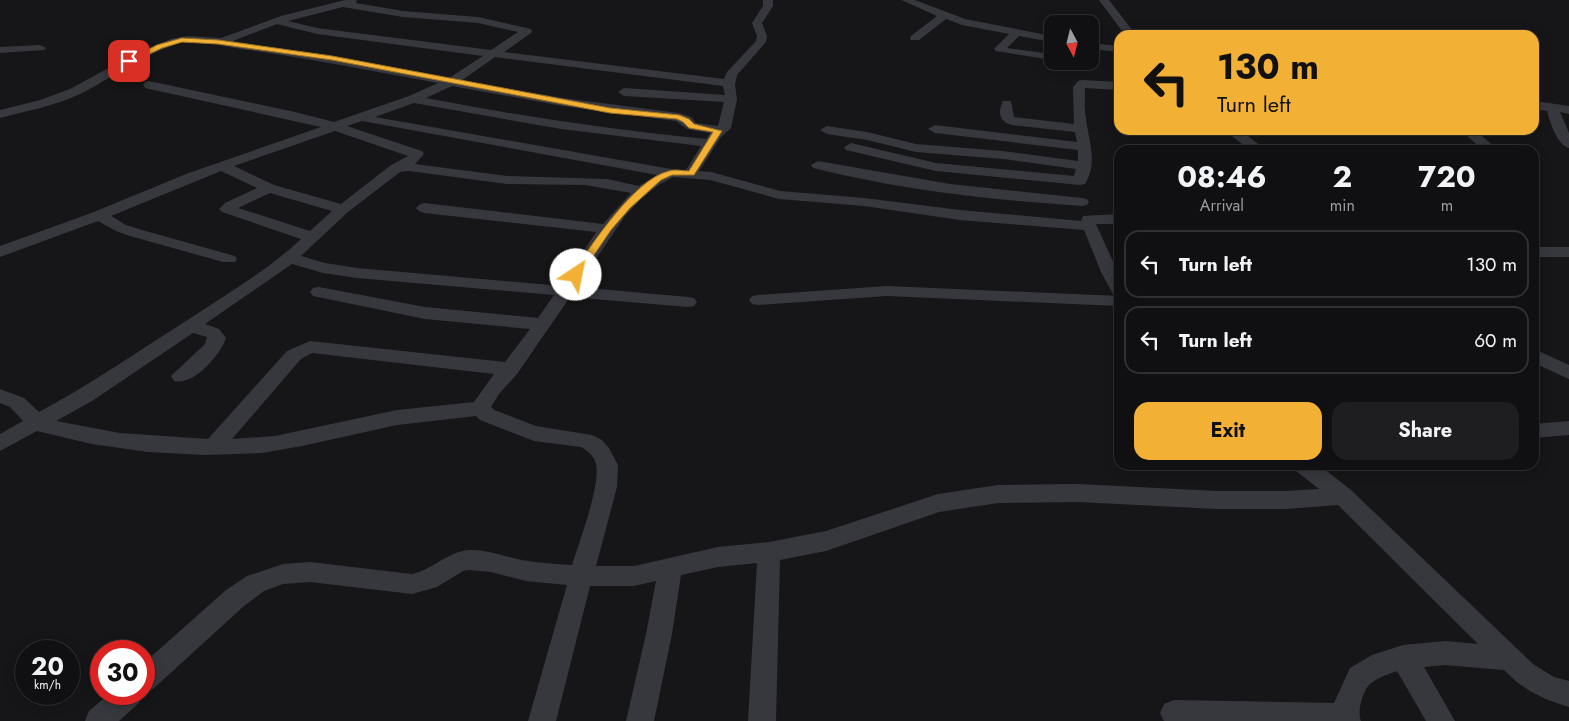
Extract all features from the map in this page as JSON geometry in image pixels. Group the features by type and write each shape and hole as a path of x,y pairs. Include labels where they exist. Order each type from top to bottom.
{"street":[{"path":"218,42 276,21 359,0"},
{"path":"691,173 718,131 724,126 731,99 730,78 761,42 762,36 757,23 768,6 768,0"},
{"path":"906,0 962,22 1044,38"},
{"path":"1104,0 1127,30"},
{"path":"0,252 222,166 364,118 413,99 451,82 526,32 526,30 478,20 403,14 343,4"},
{"path":"915,38 944,16"},
{"path":"276,21 317,31 472,52 496,53 600,67 730,78"},
{"path":"1016,33 1000,49 1044,56"},
{"path":"0,114 44,103 74,92 129,61 175,42 188,40 218,42 332,58 451,82 610,110 679,117 686,120 692,126 718,131"},
{"path":"1099,47 1114,48"},
{"path":"0,50 40,48"},
{"path":"0,443 85,396 290,258 343,209 390,172 401,167 417,154 336,127 149,84"},
{"path":"1112,262 1089,222 1082,202 1080,181 1086,156 1080,129 1079,87 1088,84 1114,86"},
{"path":"624,92 731,99"},
{"path":"413,99 608,132 658,139 711,143"},
{"path":"1007,104 1007,119 1012,121 1080,129"},
{"path":"1539,106 1569,110"},
{"path":"1552,108 1558,125 1569,144"},
{"path":"364,118 407,128 514,144 671,173 711,176 787,196 864,202 960,215 1089,222 1114,220"},
{"path":"936,129 1084,147"},
{"path":"827,130 867,136 916,148 1002,155 1084,166"},
{"path":"1238,135 1251,145"},
{"path":"1473,135 1485,145"},
{"path":"851,147 936,167 1080,181"},
{"path":"818,165 925,186 1014,197 1082,202"},
{"path":"222,166 269,188 343,209"},
{"path":"401,167 507,180 585,180 643,190"},
{"path":"481,408 484,400 510,369 607,229 643,190 658,178 671,173"},
{"path":"269,188 227,209 311,237"},
{"path":"424,208 607,229"},
{"path":"98,215 136,233 229,259"},
{"path":"1539,252 1569,252"},
{"path":"290,258 323,268 357,273 688,302"},
{"path":"319,292 425,313 542,324"},
{"path":"758,300 904,292 1114,300"},
{"path":"181,376 215,346 218,338 213,333 191,326"},
{"path":"212,447 294,355 310,348 510,369"},
{"path":"1539,357 1569,372"},
{"path":"0,396 9,398 24,406 37,424 114,441 212,447 262,445 310,438 370,422 424,413 481,408"},
{"path":"481,408 486,415 527,431 585,440 595,445 607,465 606,487 542,721"},
{"path":"1539,431 1569,428"},
{"path":"1310,470 1343,496 1389,539 1524,673 1548,688 1569,694"},
{"path":"155,670 235,598 256,583 283,574 310,572 418,583 433,578 457,562 468,560 528,571 581,576 634,576 718,557 769,552 826,541 938,503 998,494 1078,493 1217,500 1286,500 1343,496"},
{"path":"762,721 769,552"},
{"path":"640,721 659,634 670,569"},
{"path":"1174,713 1346,719 1348,700 1359,677 1381,664 1403,657 1445,653 1510,659"},
{"path":"1403,657 1441,721"},
{"path":"99,721 117,705"}],"route":[{"path":"129,61 159,47 182,40 218,42 332,58 595,108 627,113 679,117 696,128 718,131 691,173 671,173 658,178 627,206 607,229 576,275"}]}
